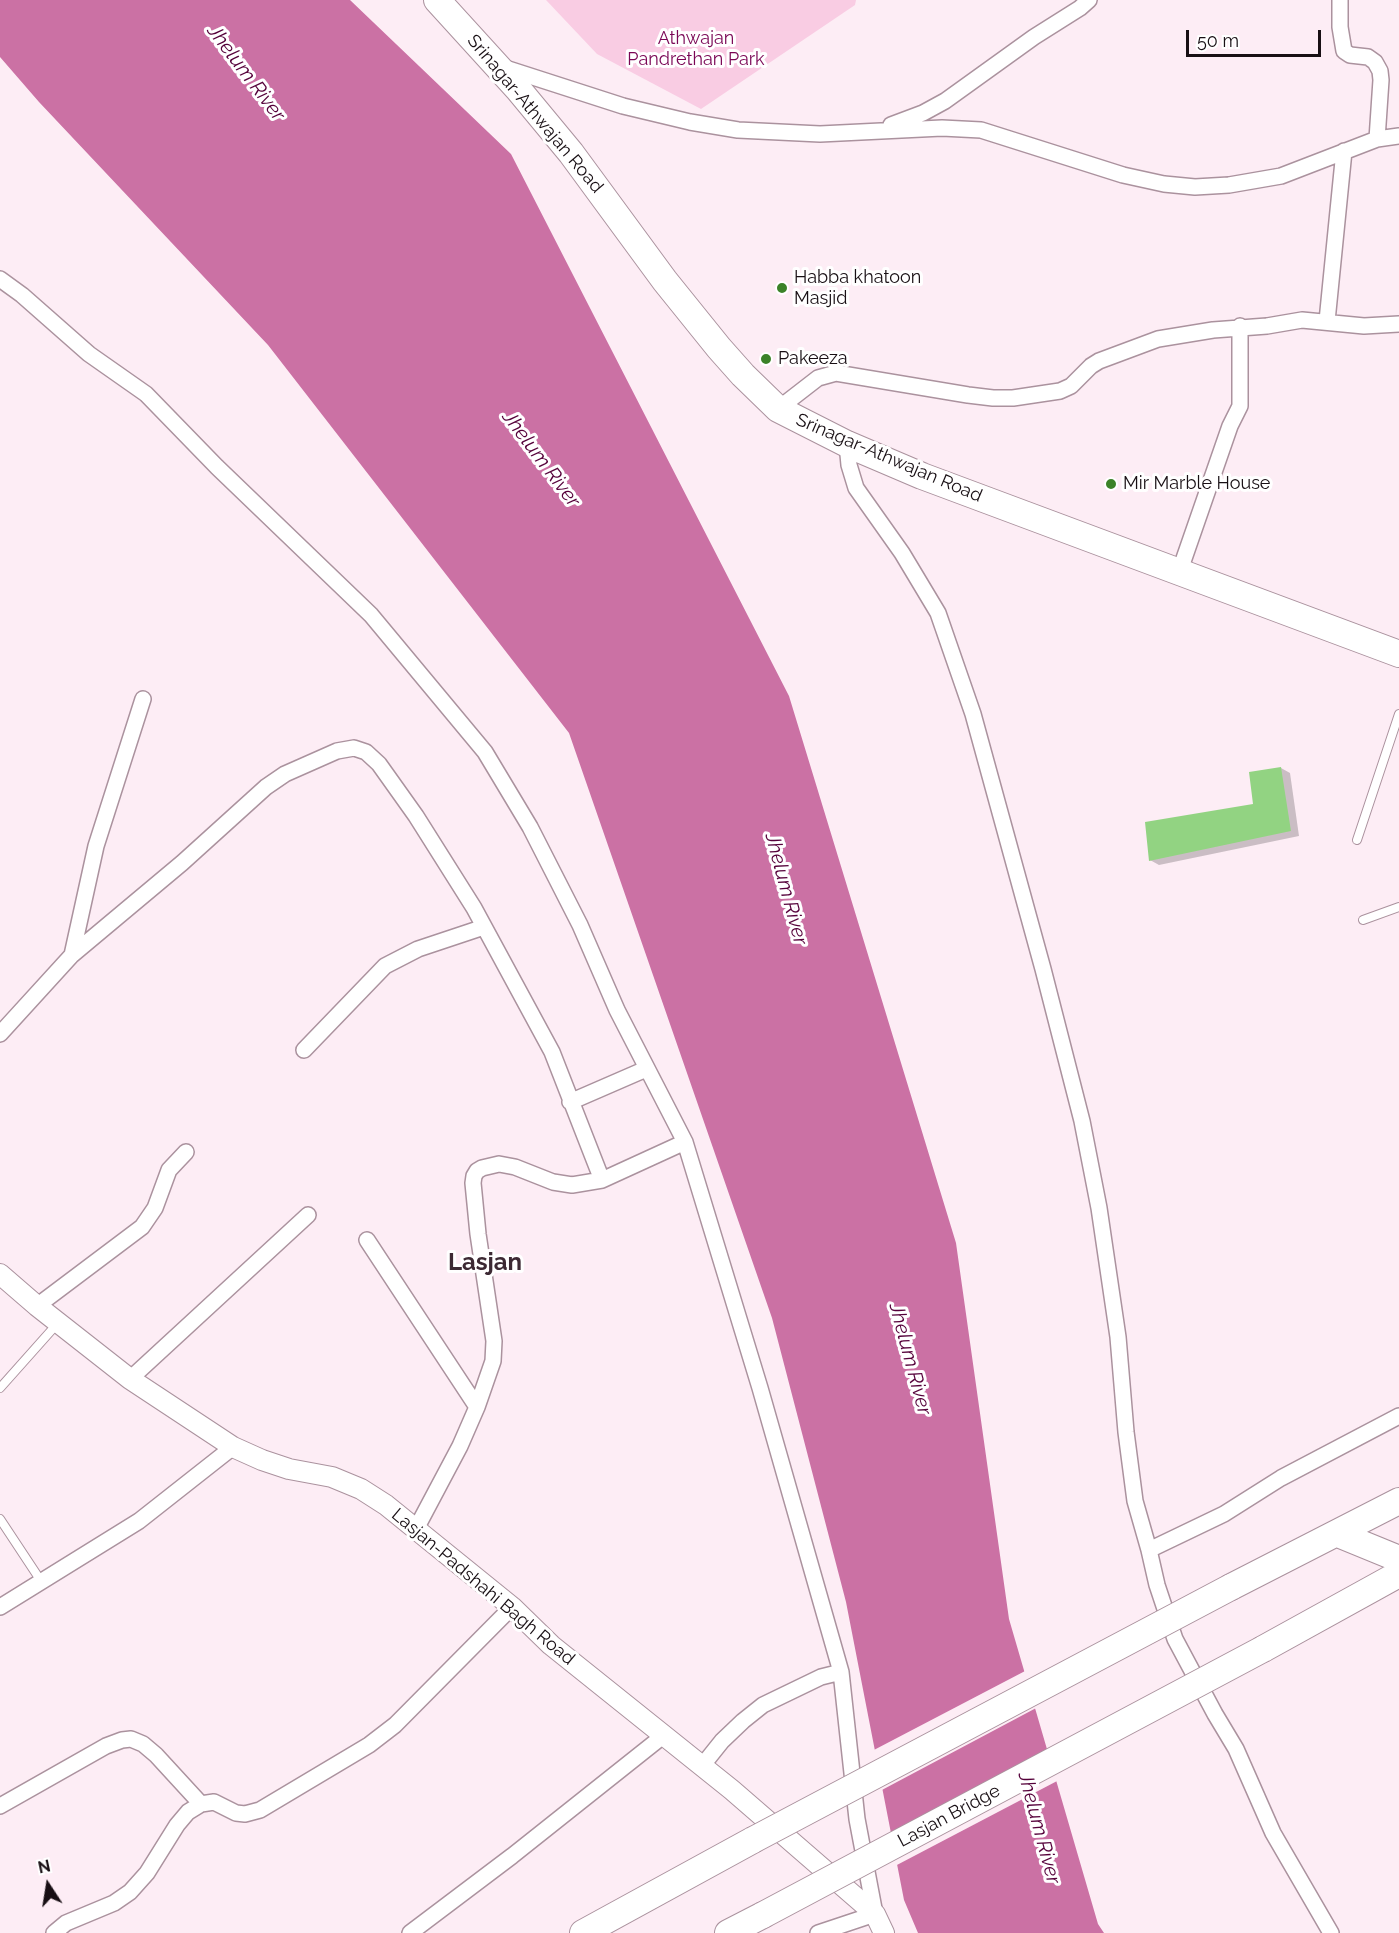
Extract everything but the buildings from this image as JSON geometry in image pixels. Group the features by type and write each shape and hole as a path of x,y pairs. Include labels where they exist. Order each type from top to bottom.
{"highway":[{"name":"Srinagar-Athwajan Road","path":"437,0 571,153 665,281 743,375 778,410 847,444 922,476 1399,654"},
{"path":"583,1933 753,1840 1231,1587 1399,1501"},
{"path":"1338,1534 1399,1559"},
{"name":"Lasjan Bridge","path":"728,1933 1263,1649 1399,1574"}],"street":[{"path":"877,131 923,113 945,100 1089,0"},
{"path":"1340,0 1340,27 1344,51 1350,55 1368,57 1375,62 1380,71 1382,80 1377,139"},
{"path":"496,65 623,106 702,124 738,130 820,134 942,128 981,130 1123,176 1195,187 1229,185 1281,176 1377,139 1399,136"},
{"path":"1327,321 1344,151"},
{"path":"0,279 22,295 89,354 146,394 217,467 371,615 485,752 530,827 580,925 646,1069 685,1142 760,1388 841,1672 857,1819 875,1914 884,1933"},
{"path":"778,410 818,378 836,373 993,398 1059,391 1071,386 1090,366 1120,352 1158,339 1302,320 1364,326 1399,324"},
{"path":"1179,573 1230,426 1240,406 1240,327"},
{"path":"847,444 849,465 856,488 902,553 939,613 973,714 1037,947 1082,1121 1099,1208 1118,1337 1126,1432 1135,1501 1157,1585 1175,1639 1236,1749 1273,1833 1331,1933"},
{"path":"72,955 96,846 143,699"},
{"path":"0,1034 72,955 165,878 266,787 285,774 337,751 354,748 366,752 379,764 416,816 484,927 552,1052 602,1180"},
{"path":"303,1050 385,966 418,949 484,927"},
{"path":"570,1102 646,1069"},
{"path":"416,1529 460,1446 493,1362 494,1341 473,1183 477,1171 499,1164 515,1167 553,1182 572,1185 602,1180 685,1142"},
{"path":"37,1306 142,1227 155,1208 169,1170 186,1152"},
{"path":"130,1378 308,1215"},
{"path":"367,1240 477,1407"},
{"name":"Lasjan-Padshahi Bagh Road","path":"0,1274 37,1306 130,1378 233,1447 288,1469 332,1477 362,1489 386,1505 512,1607 551,1645 702,1766 875,1914"},
{"path":"1149,1550 1224,1514 1281,1478 1399,1416"},
{"path":"0,1607 138,1521 233,1447"},
{"path":"54,1933 66,1923 114,1903 130,1892 147,1873 177,1825 188,1812 201,1804 214,1803 236,1813 245,1814 260,1810 369,1745 395,1725 512,1607"},
{"path":"702,1766 722,1741 763,1705 821,1677 841,1672"},
{"path":"410,1933 512,1856 663,1736"},
{"path":"0,1806 106,1746 131,1739 143,1744 156,1755 201,1804"},
{"path":"818,1933 875,1914"}],"lane":[{"path":"1357,840 1399,714"},
{"path":"1363,920 1399,907"},
{"path":"0,1388 59,1321"},
{"path":"0,1519 41,1581"}],"green space":[{"name":"Athwajan Pandrethan Park","path":"546,0 856,0 855,5 701,109 597,54"}],"water":[{"name":"Jhelum River","path":"0,0 350,0 511,154 789,696 956,1243 1009,1619 1098,1924 1104,1933 918,1933 904,1900 846,1602 772,1318 569,733 268,345 39,102 0,57"}],"pier":[{"path":"1027,1670 1038,1707 880,1791 872,1751"},
{"path":"1050,1749 1059,1780 895,1866 888,1834"}],"place":[{"name":"Habba khatoon Masjid","path":"782,288"},
{"name":"Pakeeza","path":"766,359"},
{"name":"Mir Marble House","path":"1111,484"}],"district":[{"name":"Lasjan","path":"485,1263"}]}
